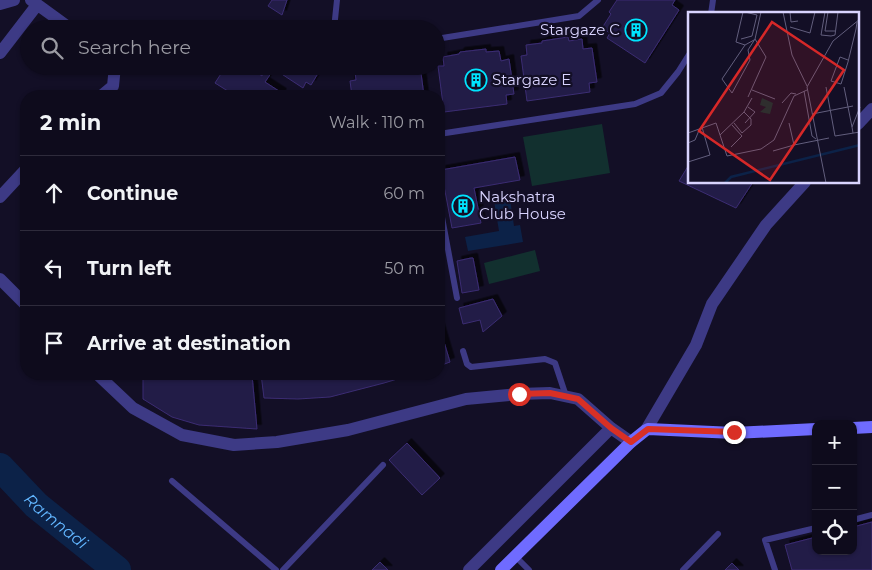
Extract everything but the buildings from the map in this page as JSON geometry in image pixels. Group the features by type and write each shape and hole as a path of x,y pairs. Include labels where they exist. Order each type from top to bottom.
{"street":[{"path":"0,4 14,0"},
{"path":"22,20 34,2 59,20"},
{"path":"0,53 20,23"},
{"path":"108,90 113,86 114,75"},
{"path":"860,122 872,109"},
{"path":"0,197 20,175"},
{"path":"501,570 631,442 646,430 696,345 712,304 766,225 803,184"},
{"path":"0,279 20,299"},
{"path":"103,380 133,408 182,435 234,445 276,442 348,430 466,399 542,393 578,399 611,428 631,442"},
{"path":"857,428 872,427"},
{"path":"469,570 611,428"},
{"path":"646,430 734,432 812,429"}],"lane":[{"path":"335,20 337,0"},
{"path":"445,38 579,16 598,0"},
{"path":"445,133 635,104 661,94 688,56"},
{"path":"445,233 457,298"},
{"path":"463,351 466,364 471,367 545,359 555,363 566,396"},
{"path":"283,570 383,464"},
{"path":"172,481 276,570"},
{"path":"857,519 872,515"},
{"path":"775,570 765,540 812,529"},
{"path":"682,570 718,534"},
{"path":"515,556 529,570"}],"green space":[{"path":"602,124 610,173 532,186 523,137"},
{"path":"535,250 540,271 489,284 484,263"}],"water":[{"path":"509,192 514,226 520,225 523,242 468,251 465,237 499,231 493,195"}],"waterway":[{"name":"Ramnadi","path":"0,467 36,505 117,570"}],"place":[{"name":"Stargaze C","path":"636,30"},
{"name":"Stargaze E","path":"476,80"},
{"name":"Nakshatra Club House","path":"463,206"}],"route":[{"path":"519,394 550,393 578,399 611,428 631,442 648,429 734,432"}]}
